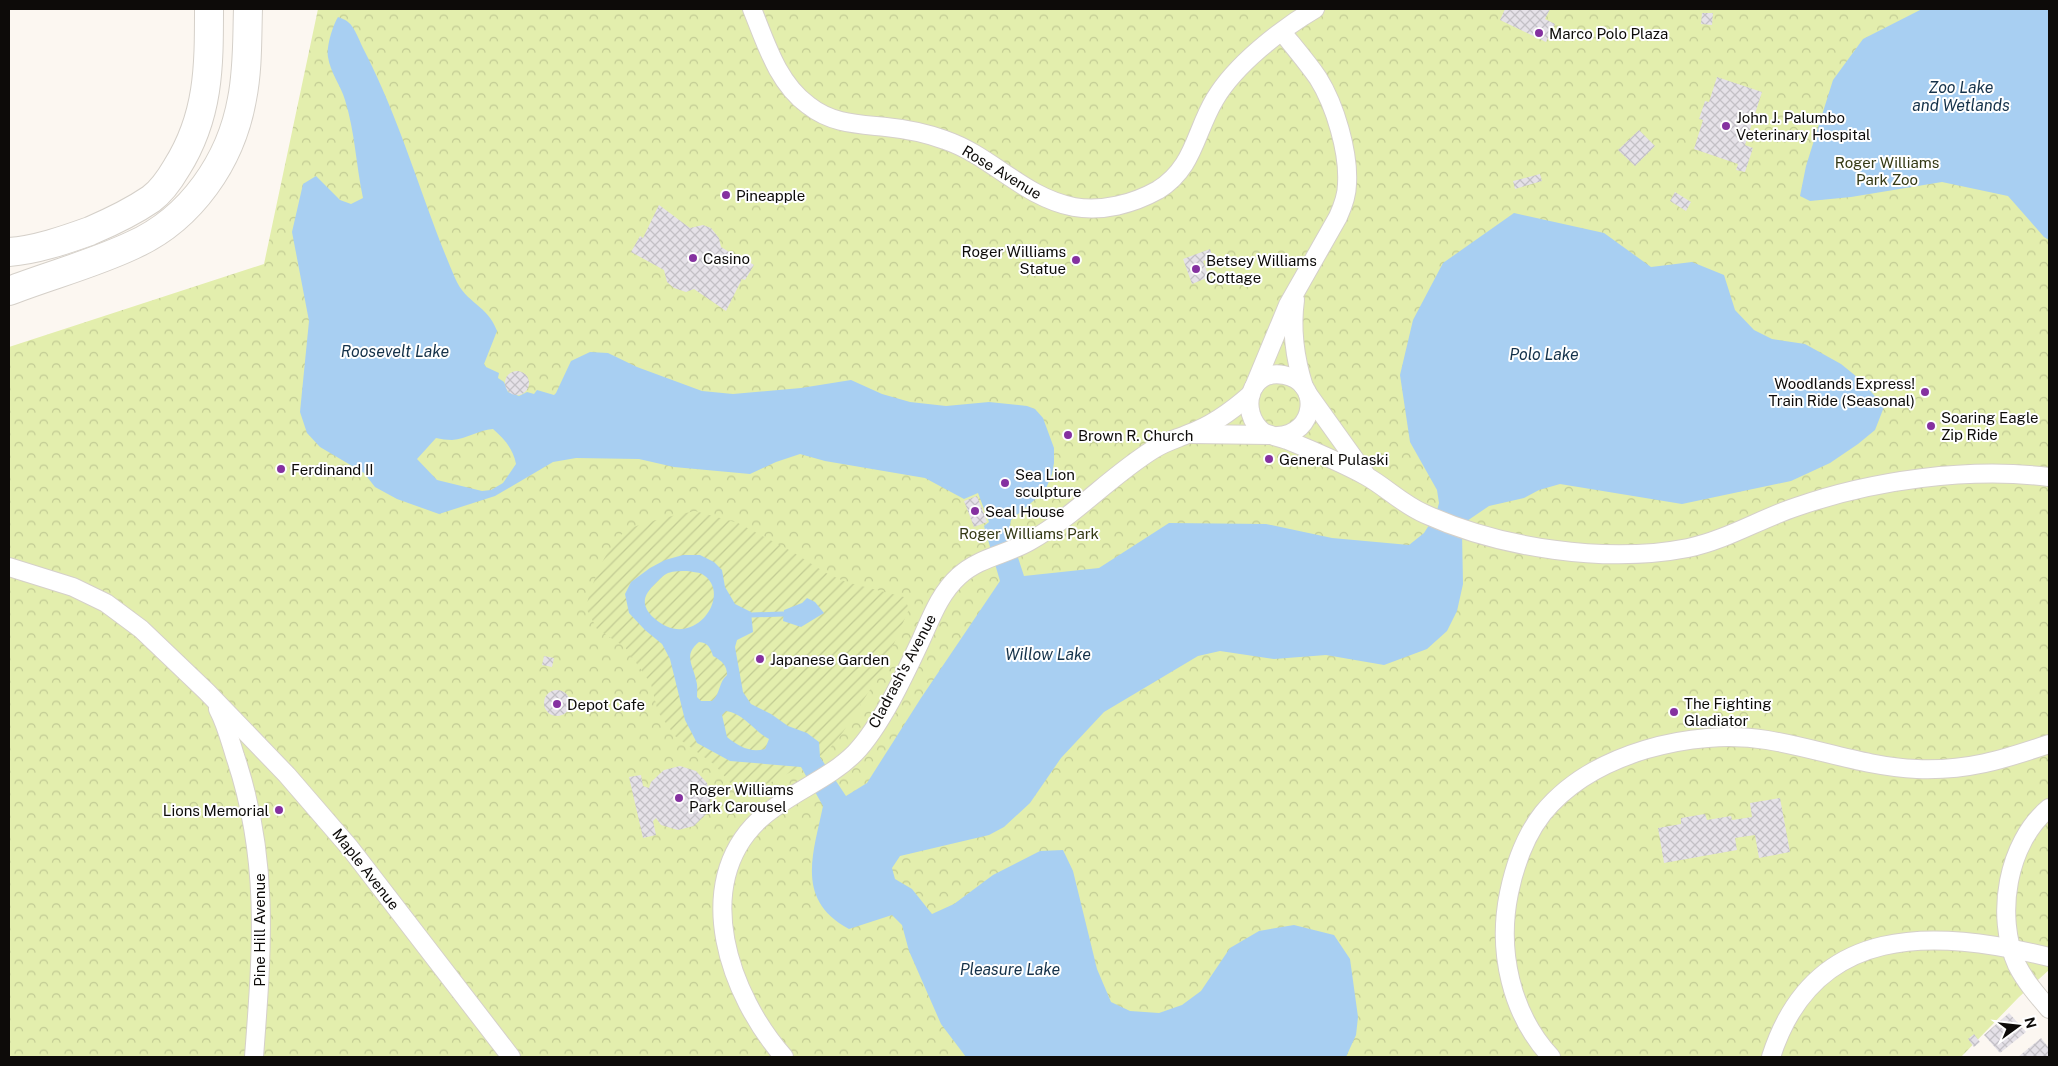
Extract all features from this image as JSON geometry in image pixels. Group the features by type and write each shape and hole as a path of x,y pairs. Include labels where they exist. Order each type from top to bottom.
{"highway":[{"path":"9,252 51,244 108,223 152,198 163,187 189,148 203,109 210,64 209,9"},
{"path":"9,291 135,245 165,226 193,201 210,178 224,154 238,118 247,66 248,9"}],"street":[{"name":"Rose Avenue","path":"752,9 782,76 796,94 818,113 844,123 909,130 946,140 976,154 1013,181 1033,192 1066,205 1089,208 1128,203 1145,196 1170,181 1188,161 1212,106 1224,87 1252,58 1282,32 1315,9"},
{"path":"1282,32 1314,71 1331,102 1340,130 1348,185 1343,206 1297,287 1279,324 1248,401 1250,416 1258,428 1368,477 1390,494 1425,514 1477,534 1533,546 1577,552 1623,553 1671,550 1705,543 1796,507 1871,487 1916,480 1982,474 2019,474 2049,477"},
{"path":"1274,436 1291,434 1303,425 1310,406 1298,367 1293,337 1293,314 1297,287"},
{"path":"1252,392 1262,379 1280,374 1295,379 1306,390 1368,477"},
{"name":"Cladrash's Avenue","path":"784,1057 758,1023 741,992 726,943 723,903 728,872 744,838 753,826 770,810 833,771 856,752 897,688 936,608 949,587 973,564 1028,543 1155,448 1189,434 1219,418 1252,392"},
{"name":"Cladrash's Avenue","path":"1189,434 1274,436"},
{"path":"9,567 67,585 106,603 141,629 207,692"},
{"name":"Pine Hill Avenue","path":"207,692 217,707 228,731 246,790 257,845 262,914 260,990 254,1057"},
{"name":"Maple Avenue","path":"207,692 287,775 350,848 511,1057"},
{"path":"1551,1057 1533,1035 1511,984 1504,942 1506,905 1520,853 1536,823 1544,811 1567,790 1592,773 1621,758 1647,748 1714,738 1740,737 1767,740 1878,765 1924,769 1973,767 2049,744"},
{"path":"2049,808 2021,843 2012,868 2007,911 2011,949 2025,978 2049,1008"},
{"path":"1771,1057 1777,1036 1799,999 1828,971 1861,952 1879,946 1914,940 1937,940 2011,949 2049,957"}],"green space":[{"name":"Roger Williams Park","path":"318,9 2049,9 2049,970 2019,997 1961,1057 9,1057 9,347 264,264"},
{"name":"Japanese Garden","path":"695,511 738,523 791,551 826,573 846,582 904,597 909,609 882,671 843,732 826,753 774,781 750,790 732,785 715,765 675,736 658,712 651,684 625,647 597,629 586,608 600,567 610,548 624,532 647,523"}],"water":[{"name":"Zoo Lake and Wetlands","path":"1922,9 2049,9 2049,240 2044,237 2008,196 1942,182 1851,197 1810,201 1800,196 1806,166 1833,80 1863,39"},
{"path":"338,17 351,24 378,79 455,278 465,293 493,322 497,331 484,364 486,367 499,373 498,378 504,382 508,392 519,396 527,392 534,394 537,390 554,395 571,361 590,352 608,353 637,367 702,391 733,394 801,388 851,380 882,394 910,402 946,406 989,402 1027,406 1035,409 1043,418 1054,448 1054,463 1045,491 1011,520 1009,530 1024,576 1099,568 1169,523 1266,524 1332,538 1409,545 1424,533 1436,514 1439,503 1437,490 1410,442 1400,375 1413,320 1443,263 1514,213 1604,233 1651,267 1692,262 1724,275 1735,310 1754,330 1772,339 1805,344 1841,364 1862,381 1884,407 1875,430 1858,444 1830,463 1791,481 1682,504 1560,484 1539,490 1524,498 1489,506 1464,523 1462,533 1463,584 1457,611 1447,631 1427,649 1384,665 1326,655 1274,659 1220,651 1198,656 1104,712 1061,758 1030,803 1004,827 989,835 900,856 892,868 895,879 912,889 932,914 954,904 993,875 1040,851 1063,850 1073,871 1097,969 1111,1002 1130,1011 1159,1013 1182,1005 1201,991 1230,948 1259,931 1294,925 1334,935 1350,959 1358,1017 1356,1035 1346,1057 966,1057 941,1024 909,951 902,925 892,915 849,929 832,917 821,904 814,890 812,875 815,842 823,806 801,767 730,761 697,743 685,720 670,659 662,644 629,613 625,594 631,582 665,560 683,555 700,555 714,562 722,570 725,587 735,604 751,612 753,632 737,640 735,647 743,692 751,704 771,714 788,726 807,733 819,742 820,757 846,796 867,783 921,698 1000,581 984,526 989,522 978,493 964,499 925,478 825,461 800,454 750,474 674,467 639,459 576,458 553,462 495,496 439,514 397,499 375,487 364,473 320,447 307,433 300,412 309,321 292,232 303,184 316,176 340,200 351,204 363,198 348,112 328,57 329,42","holes":["493,429 504,440 513,453 516,464 503,483 491,490 482,491 437,480 417,459 436,438 457,439","685,571 702,574 711,583 714,594 712,606 705,617 695,625 683,629 669,627 654,618 647,609 645,604 646,596 664,575","699,642 707,644 713,656 725,666 727,675 712,701 701,701 697,697 697,682 690,660 691,651","726,711 738,715 769,739 765,749 754,750 744,748 727,737 722,715"]},
{"path":"807,598 815,602 824,613 801,627 783,621 784,610 802,603"}],"building":[{"name":"Marco Polo Plaza","path":"1505,9 1550,9 1545,19 1555,24 1546,42 1500,20"},
{"path":"1702,13 1713,13 1712,25 1701,24"},
{"name":"John J. Palumbo Veterinary Hospital","path":"1717,77 1762,92 1745,145 1753,148 1745,172 1736,170 1738,164 1694,149 1703,120 1699,119 1705,101 1709,102"},
{"path":"1639,130 1655,146 1635,166 1618,150"},
{"path":"1540,174 1542,181 1515,189 1513,181"},
{"path":"1675,192 1691,202 1686,211 1670,201"},
{"name":"Casino","path":"659,205 690,228 703,225 711,228 719,238 721,247 736,256 737,254 754,265 745,280 742,279 726,311 694,289 686,292 674,288 667,282 664,270 631,252 640,236 643,238"},
{"name":"Betsey Williams Cottage","path":"1210,249 1213,258 1203,261 1209,277 1192,284 1183,259"},
{"path":"512,371 522,371 529,378 529,388 522,395 512,395 505,388 505,378"},
{"name":"Seal House","path":"977,496 987,522 974,527 964,501"},
{"path":"544,656 554,658 552,667 542,665"},
{"name":"Depot Cafe","path":"557,690 566,694 570,703 566,712 557,716 548,712 544,703 548,694"},
{"name":"Roger Williams Park Carousel","path":"680,766 696,771 707,783 711,799 706,814 694,826 678,830 661,825 656,818 653,821 656,835 643,838 629,777 641,775 643,786 649,788 651,782 664,770"},
{"path":"1780,798 1790,852 1759,858 1755,835 1735,838 1737,850 1664,863 1658,828 1681,824 1681,818 1705,814 1707,820 1731,816 1732,820 1752,817 1750,803"},
{"path":"2009,1013 2026,1032 2000,1053 1984,1035"},
{"path":"1974,1034 1980,1042 1974,1047 1968,1039"},
{"path":"2041,1038 2049,1048 2049,1057 2018,1057"}],"waterway":[{"path":"751,615 783,614"}],"place":[{"name":"Marco Polo Plaza","path":"1539,33"},
{"name":"John J. Palumbo Veterinary Hospital","path":"1726,126"},
{"name":"Pineapple","path":"726,195"},
{"name":"Casino","path":"693,258"},
{"name":"Roger Williams Statue","path":"1076,260"},
{"name":"Betsey Williams Cottage","path":"1196,269"},
{"name":"Woodlands Express! Train Ride (Seasonal)","path":"1925,392"},
{"name":"Soaring Eagle Zip Ride","path":"1931,426"},
{"name":"Brown R. Church","path":"1068,435"},
{"name":"General Pulaski","path":"1269,459"},
{"name":"Ferdinand II","path":"281,469"},
{"name":"Sea Lion sculpture","path":"1005,483"},
{"name":"Seal House","path":"975,511"},
{"name":"Japanese Garden","path":"760,659"},
{"name":"Depot Cafe","path":"557,704"},
{"name":"The Fighting Gladiator","path":"1674,712"},
{"name":"Roger Williams Park Carousel","path":"679,798"},
{"name":"Lions Memorial","path":"279,810"}],"park label":[{"name":"Roger Williams Park Zoo","path":"1887,170"}],"water label":[{"name":"Roosevelt Lake","path":"395,351"},
{"name":"Polo Lake","path":"1544,354"},
{"name":"Willow Lake","path":"1048,654"},
{"name":"Pleasure Lake","path":"1010,969"}]}
